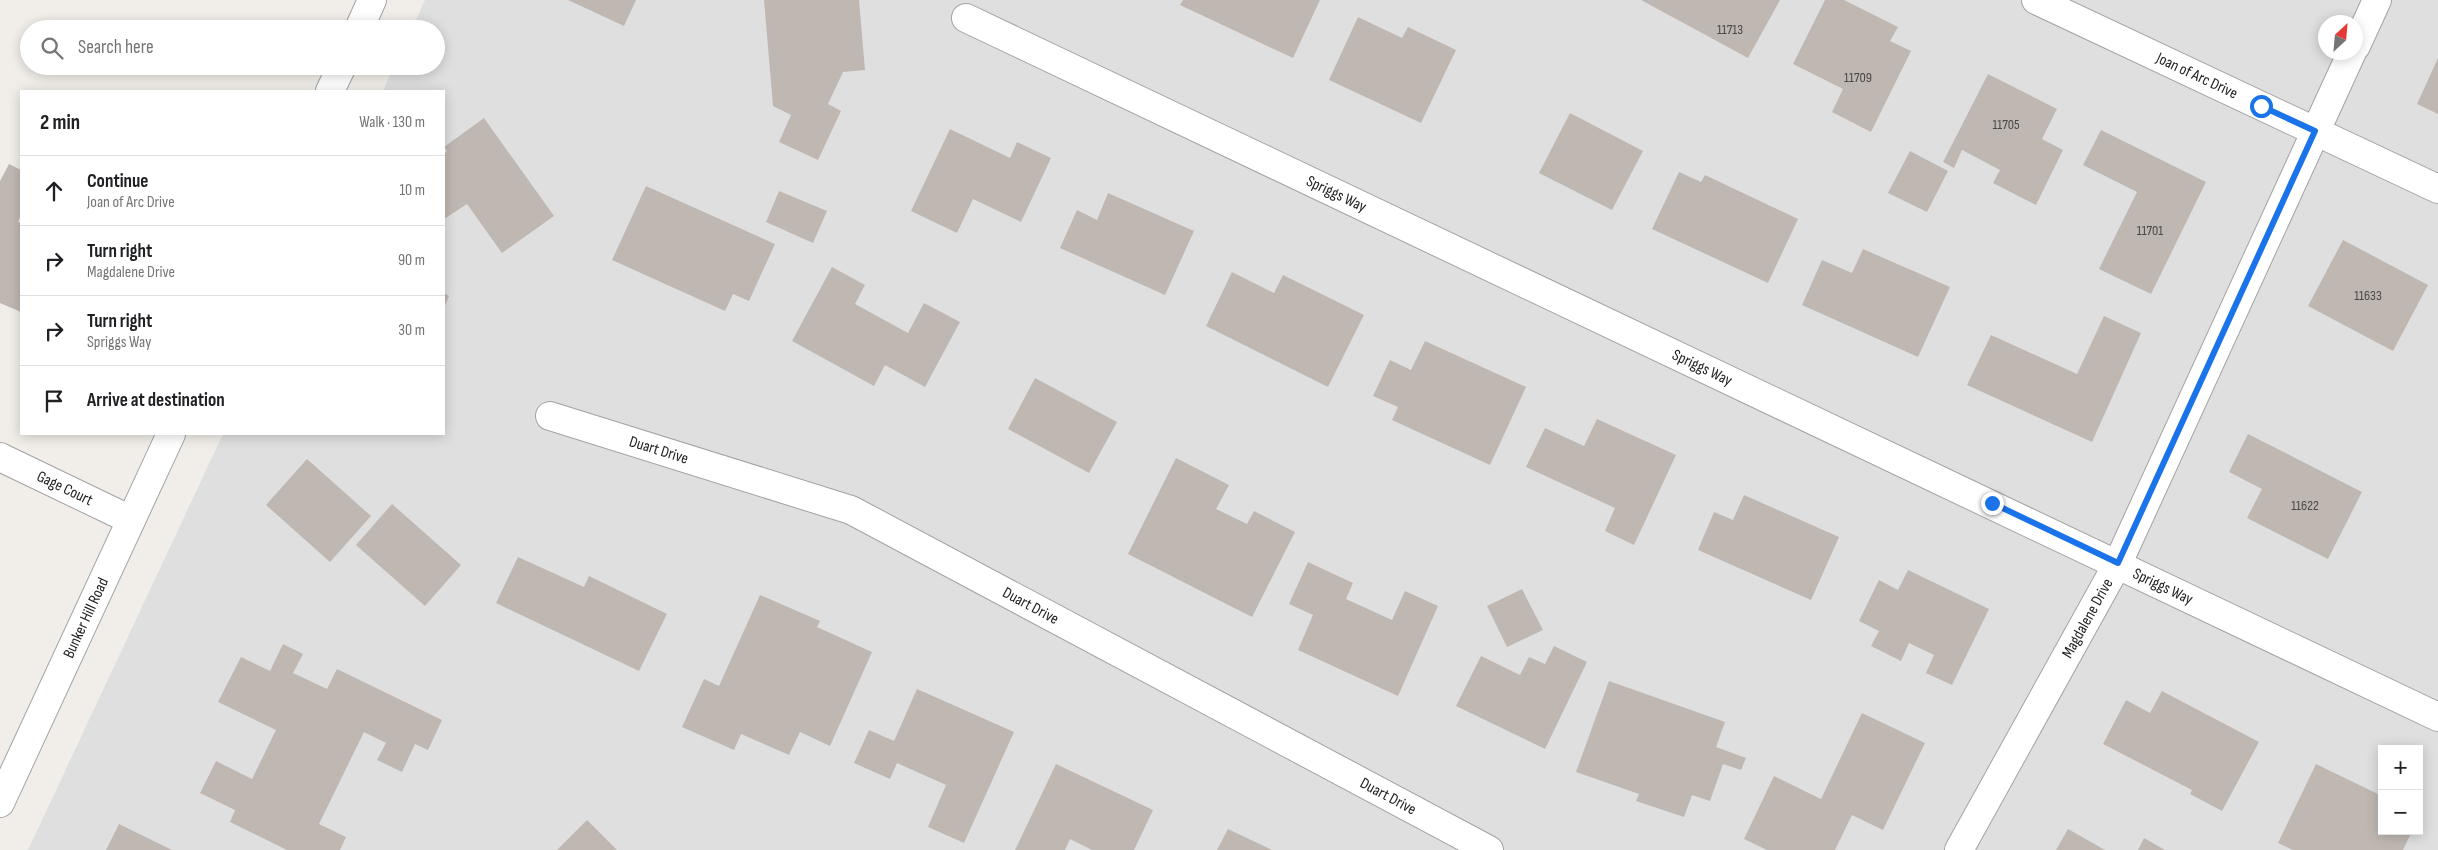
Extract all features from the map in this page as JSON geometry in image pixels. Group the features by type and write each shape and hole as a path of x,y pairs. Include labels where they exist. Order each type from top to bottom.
{"street":[{"path":"363,20 372,0"},
{"name":"Joan of Arc Drive","path":"2036,0 2438,189"},
{"path":"2363,31 2377,0"},
{"name":"Spriggs Way","path":"966,18 2118,563 2438,717"},
{"name":"Magdalene Drive","path":"1959,850 2118,563 2348,60"},
{"path":"330,90 338,75"},
{"name":"Duart Drive","path":"550,416 850,510 1489,850"},
{"name":"Bunker Hill Road","path":"0,803 171,435"},
{"name":"Gage Court","path":"0,457 131,520"}],"shaded area":[{"path":"425,0 2438,0 2438,850 28,850 223,435 445,435 445,90 383,90 390,75 445,75 445,20 416,20"}],"building":[{"path":"568,0 636,0 624,26"},
{"path":"764,0 859,0 865,70 843,72 828,104 841,111 818,160 779,142 791,115 773,106"},
{"path":"1183,0 1320,0 1293,58 1180,5"},
{"path":"1641,0 1780,0 1748,58"},
{"path":"1825,0 1844,0 1898,27 1890,41 1911,51 1871,132 1832,112 1843,89 1793,64"},
{"path":"1358,17 1402,38 1408,27 1456,50 1421,123 1329,80"},
{"path":"2438,58 2438,114 2417,104"},
{"path":"1988,74 2057,109 2042,139 2063,150 2036,205 1993,183 2000,170 1962,150 1954,168 1943,162"},
{"path":"1570,113 1643,151 1612,210 1539,173"},
{"path":"484,118 554,216 502,253 467,204 445,218 445,153 447,151 445,146"},
{"path":"950,129 1010,158 1017,142 1051,158 1021,222 973,199 957,233 911,211"},
{"path":"2101,130 2206,182 2151,294 2099,269 2137,192 2083,165"},
{"path":"1910,151 1948,171 1927,212 1888,193"},
{"path":"9,164 20,170 20,217 18,222 20,223 20,312 0,303 0,181"},
{"path":"1679,172 1701,182 1705,175 1798,219 1768,283 1652,229"},
{"path":"646,186 775,244 749,301 733,294 725,311 612,260"},
{"path":"779,191 827,211 813,243 766,222"},
{"path":"1108,193 1194,231 1165,295 1060,248 1077,210 1097,220"},
{"path":"2343,240 2428,285 2393,351 2308,306"},
{"path":"1863,249 1950,287 1918,357 1802,305 1822,260 1852,273"},
{"path":"832,267 865,285 855,304 908,333 924,303 960,322 925,387 885,365 874,386 792,341"},
{"path":"1232,272 1274,293 1283,275 1364,315 1328,387 1206,326"},
{"path":"445,294 449,296 445,306"},
{"path":"2104,316 2141,333 2092,442 1967,385 1991,335 2077,374"},
{"path":"1425,341 1526,387 1490,465 1392,420 1398,407 1373,396 1390,360 1411,370"},
{"path":"1035,378 1117,422 1089,473 1008,429"},
{"path":"1597,419 1676,455 1634,545 1605,531 1615,508 1526,467 1545,428 1584,446"},
{"path":"2248,434 2362,492 2328,559 2247,518 2262,489 2229,472"},
{"path":"1176,458 1229,485 1216,509 1247,524 1254,511 1295,532 1252,617 1128,554"},
{"path":"307,459 371,516 330,562 266,505"},
{"path":"1744,495 1839,537 1811,600 1698,550 1714,512 1733,520"},
{"path":"392,504 461,565 425,606 356,545"},
{"path":"518,557 584,587 589,576 667,614 639,671 496,603"},
{"path":"1308,562 1353,583 1346,599 1392,620 1405,591 1438,606 1398,696 1298,650 1313,615 1289,604"},
{"path":"1908,570 1989,609 1952,685 1926,673 1934,655 1909,643 1901,661 1871,646 1879,631 1859,621 1879,580 1898,590"},
{"path":"1522,589 1543,630 1507,647 1487,606"},
{"path":"760,595 820,621 817,627 872,652 830,746 800,732 789,755 741,734 734,750 682,727 704,679 719,686"},
{"path":"283,644 303,654 293,673 327,689 337,669 442,720 428,750 415,744 402,772 377,760 386,743 364,732 319,824 346,837 340,850 287,850 230,822 235,810 200,793 216,761 252,779 276,730 218,702 241,657 270,671"},
{"path":"1554,646 1587,662 1545,749 1456,706 1481,656 1520,675 1529,657 1545,664"},
{"path":"1609,681 1725,722 1716,747 1746,758 1741,770 1723,764 1710,801 1692,795 1684,817 1636,801 1639,794 1576,772"},
{"path":"917,689 1014,732 964,843 928,827 946,785 897,763 890,779 854,763 869,730 894,741"},
{"path":"2162,691 2259,742 2222,811 2190,794 2192,790 2103,744 2126,700 2150,713"},
{"path":"1862,713 1925,743 1883,830 1852,815 1835,850 1767,850 1744,839 1774,776 1821,799"},
{"path":"1056,764 1153,810 1134,850 1092,850 1070,839 1065,850 1015,850"},
{"path":"2316,764 2378,794 2378,835 2410,835 2403,850 2293,850 2278,843"},
{"path":"587,820 617,850 557,850"},
{"path":"119,824 172,850 106,850"},
{"path":"1228,829 1272,850 1217,850"},
{"path":"2068,829 2105,850 2056,850"},
{"path":"2144,838 2165,850 2138,850"}],"route":[{"path":"1992,503 2118,563 2315,131 2261,106"}]}
